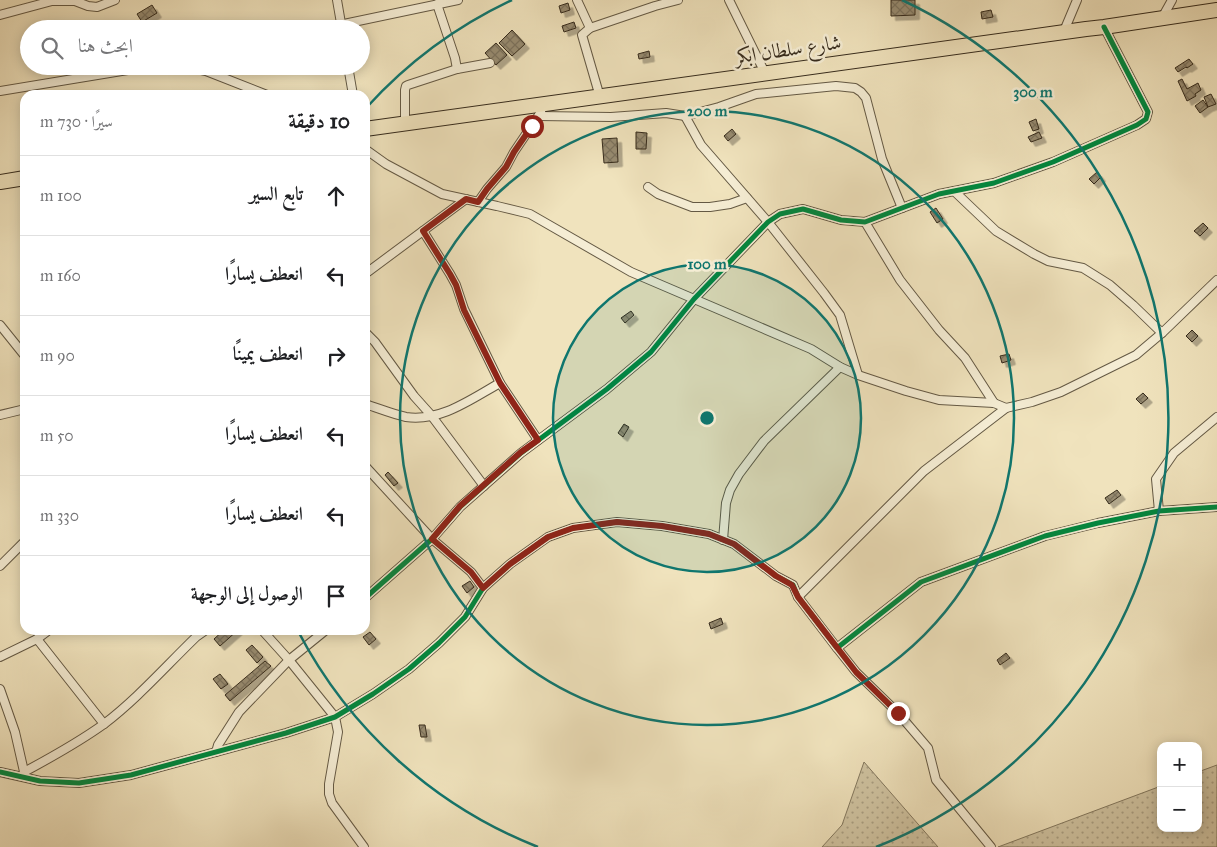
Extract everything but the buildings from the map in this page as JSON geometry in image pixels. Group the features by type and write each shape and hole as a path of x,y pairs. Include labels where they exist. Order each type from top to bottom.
{"highway":[{"name":"شارع سلطان ابكر","path":"370,128 543,110 600,97 835,62 1104,27 1217,10"},
{"path":"0,182 20,179"}],"street":[{"path":"0,15 52,1 75,0 88,6 97,7 115,0"},
{"path":"338,0 340,20"},
{"path":"370,20 458,0"},
{"path":"577,0 590,28"},
{"path":"600,97 582,35 590,28 678,0"},
{"path":"729,0 764,73"},
{"path":"1064,32 1077,0"},
{"path":"1162,18 1172,0"},
{"path":"437,4 457,69"},
{"path":"370,594 432,539 460,506 521,452 607,389 651,352 694,299 768,222 780,214 803,209 841,220 865,222 939,194 994,183 1053,162 1137,125 1146,119 1148,112 1104,27"},
{"path":"405,124 406,86 457,69 490,63"},
{"path":"0,91 97,75"},
{"path":"218,75 255,90"},
{"path":"350,75 352,90"},
{"path":"478,202 506,167 543,110 611,117 666,113 685,116 756,94 836,86 855,88 866,98 882,158 902,208"},
{"path":"685,116 701,145 768,222 840,315 858,375"},
{"path":"370,153 386,164 442,194 530,214 630,272 811,349 840,367 858,375 939,400 994,404 1006,408"},
{"path":"648,187 658,194 692,207 730,204 747,198"},
{"path":"954,191 996,231 1034,254 1048,261 1082,268 1110,285 1162,333"},
{"path":"370,270 466,199"},
{"path":"865,222 900,280 939,330 965,358 994,404"},
{"path":"423,231 456,285 464,310 500,383 538,440"},
{"path":"798,597 924,471 1006,408 1032,402 1061,392 1136,356 1217,280"},
{"path":"0,325 20,350"},
{"path":"370,337 484,486"},
{"path":"722,540 726,503 730,490 739,474 764,441 840,367"},
{"path":"370,406 406,417 431,416 446,413 500,383"},
{"path":"0,415 20,410"},
{"path":"1159,511 1156,479 1174,453 1217,417"},
{"path":"370,477 432,539 471,572 483,588"},
{"path":"837,648 921,582 1045,536 1159,511 1217,507"},
{"path":"0,772 25,775 40,781 79,783 131,775 286,733 335,717 402,674 433,648 465,617 483,588 510,564 548,537 573,528 617,522 662,526 709,534 734,544 776,576 792,585 798,597 856,672 898,713 928,748 936,780 991,847"},
{"path":"0,566 20,546"},
{"path":"0,657 42,635"},
{"path":"25,775 104,724 132,700 199,635"},
{"path":"266,635 335,717 338,732 329,784 332,803 364,847"},
{"path":"216,752 218,745 239,712 288,660 320,635"},
{"path":"37,639 104,724"},
{"path":"0,688 15,732 25,775"}],"shaded area":[{"path":"864,762 938,847 822,847 842,825"},
{"path":"1217,765 1217,847 998,847 1157,787 1157,832 1202,832 1202,771"}],"cycle path":[{"path":"370,594 432,539 460,507 521,453 607,389 651,352 694,299 768,222 780,214 803,209 841,220 865,222 939,194 994,183 1053,162 1137,125 1146,119 1148,112 1104,27"},
{"path":"0,772 40,781 79,783 131,775 286,733 335,717 409,669 439,643 465,617 483,588 510,564 548,537 573,528 617,522 662,526 709,534 734,544 776,576 793,585 798,597 837,648 921,582 1045,536 1159,511 1217,507"}],"route":[{"path":"532,126 506,167 478,202 466,199 423,231 456,285 464,310 500,383 538,440 521,452 460,506 432,539 471,572 483,588 510,564 548,537 573,528 617,522 662,526 709,534 734,544 776,576 792,585 798,597 856,672 898,713"}]}
